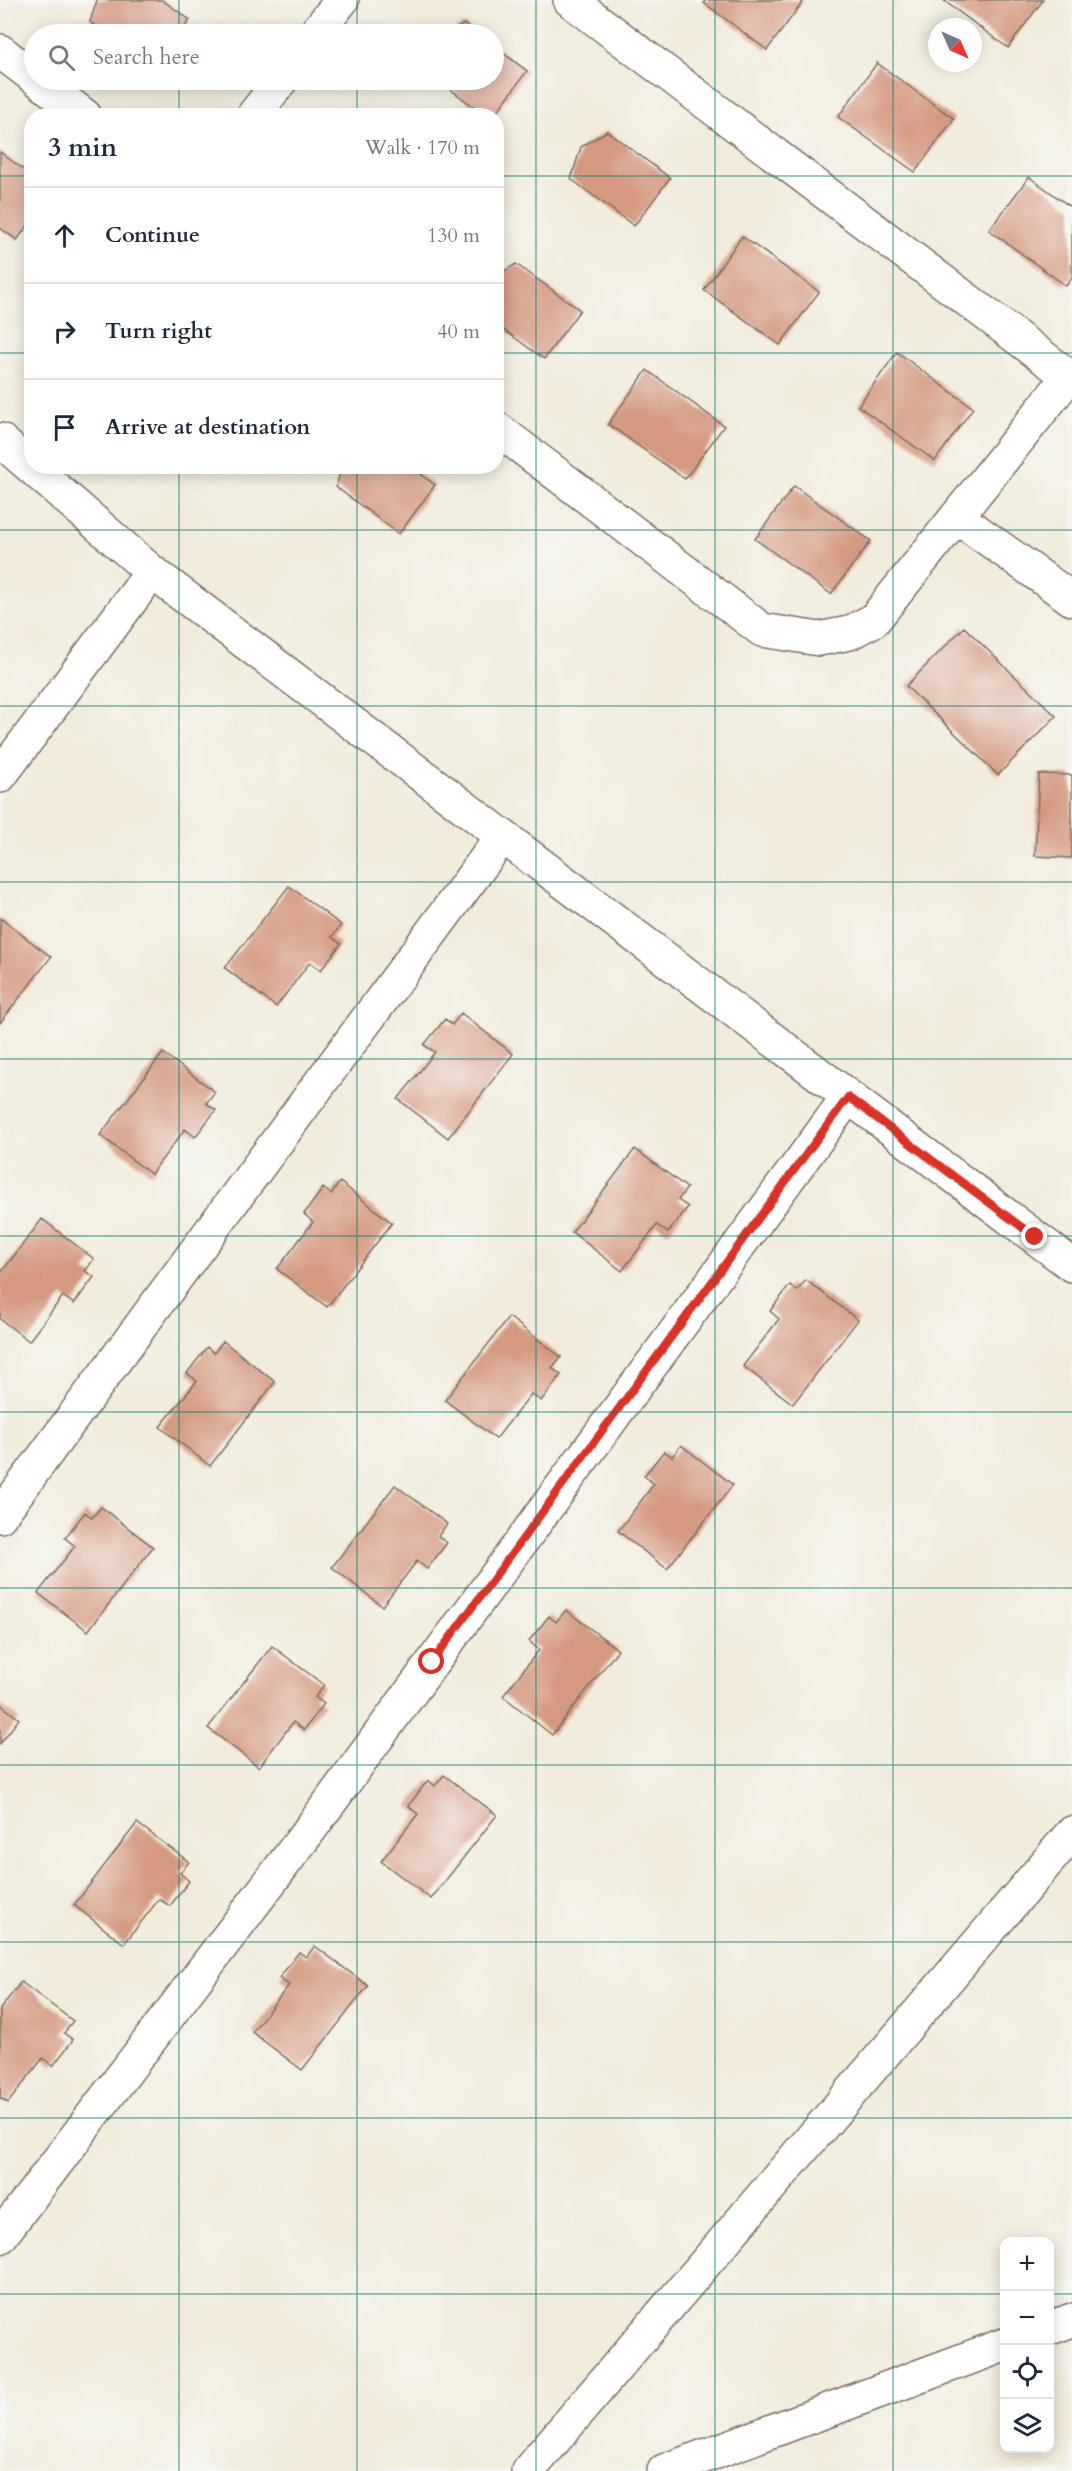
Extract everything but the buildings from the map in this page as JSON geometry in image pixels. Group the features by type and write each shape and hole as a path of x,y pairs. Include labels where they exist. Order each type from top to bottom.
{"street":[{"path":"323,24 342,0"},
{"path":"504,434 762,630 819,639 849,633 874,620 1070,377 570,0"},
{"path":"0,51 24,69"},
{"path":"51,90 75,108"},
{"path":"259,108 273,90"},
{"path":"0,440 24,461"},
{"path":"39,474 152,572 1072,1265"},
{"path":"957,517 1072,599"},
{"path":"0,776 152,572"},
{"path":"0,1516 501,837"},
{"path":"0,2237 315,1822 848,1097"},
{"path":"528,2471 1072,1833"},
{"path":"1054,2327 1072,2320"},
{"path":"664,2471 1000,2347"}],"route":[{"path":"432,1662 848,1097 1035,1237"}]}
